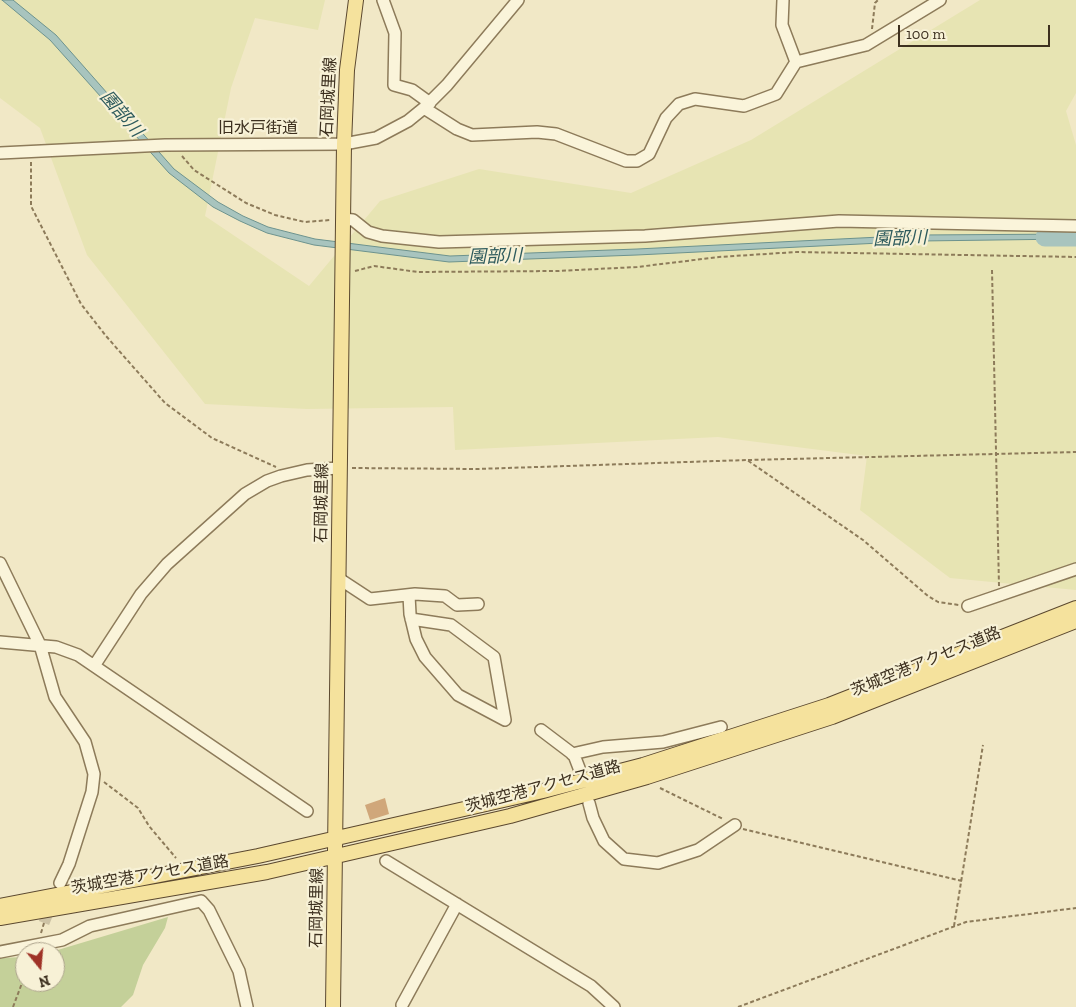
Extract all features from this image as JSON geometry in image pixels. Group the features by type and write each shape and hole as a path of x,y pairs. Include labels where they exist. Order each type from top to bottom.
{"main road":[{"name":"石岡城里線","path":"333,1007 340,468 347,269 343,225 344,144 347,70 356,0"},
{"name":"茨城空港アクセス道路","path":"0,906 198,869 336,839 543,791 643,765 748,733 947,660 1076,608"},
{"name":"茨城空港アクセス道路","path":"0,918 203,885 510,816 752,745 832,718 1076,621"}],"street":[{"path":"383,0 395,33 394,84 412,90 427,105 457,129 472,135 537,132 556,134 626,161 637,162 648,154 666,118 679,104 695,99 744,106 776,94 796,62 866,45 940,0"},
{"name":"旧水戸街道","path":"0,152 170,145 344,144 368,140 388,133 427,105 492,34 518,0"},
{"path":"783,0 782,25 796,62"},
{"path":"343,225 353,220 368,232 382,236 439,242 645,236 839,221 1076,226"},
{"path":"94,666 141,594 167,564 245,494 267,481 281,476 306,470 340,468"},
{"path":"0,563 40,645 55,697 85,742 94,774 92,792 69,864 60,882"},
{"path":"968,606 1076,569"},
{"path":"338,578 370,599 409,595 444,596 457,605 478,604"},
{"path":"409,595 411,619 416,639 425,657 458,695 505,720 494,657 451,625 411,619"},
{"path":"0,642 40,645 68,651 94,666 307,810"},
{"path":"572,754 603,747 663,742 721,726"},
{"path":"541,730 572,754 578,768"},
{"path":"589,803 593,818 604,841 624,858 658,864 698,850 734,825"},
{"path":"386,861 591,986 614,1007"},
{"path":"0,952 53,942 74,936 90,926 201,901 209,910 239,971 247,997 247,1007"},
{"path":"402,1005 457,904"}],"path":[{"path":"874,40 872,32 875,3 878,0"},
{"path":"170,145 194,170 246,203 275,215 305,222 343,225"},
{"path":"32,151 29,184 31,206 81,304 145,382 165,403 212,438 273,464 281,476"},
{"path":"347,269 374,266 418,272 575,270 637,267 720,257 797,252 1076,257"},
{"path":"992,270 999,596"},
{"path":"340,468 477,468 1076,452"},
{"path":"747,460 864,540 928,596 938,602 968,606"},
{"path":"954,926 983,745"},
{"path":"94,774 138,808 149,826 176,858"},
{"path":"660,788 746,831 962,881"},
{"path":"738,1007 966,922 1076,908"},
{"path":"13,1007 19,992"}],"shaded area":[{"path":"0,0 325,0 318,30 255,18 231,88 205,216 309,286 380,201 479,169 631,193 751,140 980,0 1076,0 1076,93 1066,111 1076,145 1076,590 950,578 860,510 867,456 718,437 455,450 453,407 307,409 205,404 87,255 40,128 0,98"}],"green space":[{"path":"168,917 165,928 143,965 133,995 121,1007 0,1007 0,958 15,957 15,992 65,992 65,948"}],"water":[{"path":"2,0 13,0 56,35 174,169 218,202 243,216 268,227 315,239 450,256 921,235 1070,234 1070,239 921,241 449,262 314,245 267,233 240,221 213,207 169,173 50,40"}],"building":[{"path":"385,798 389,814 370,820 365,805"}],"waterway":[{"name":"園部川","path":"1045,237 1076,237"}],"tunnel":[{"path":"44,923 52,903"}]}
